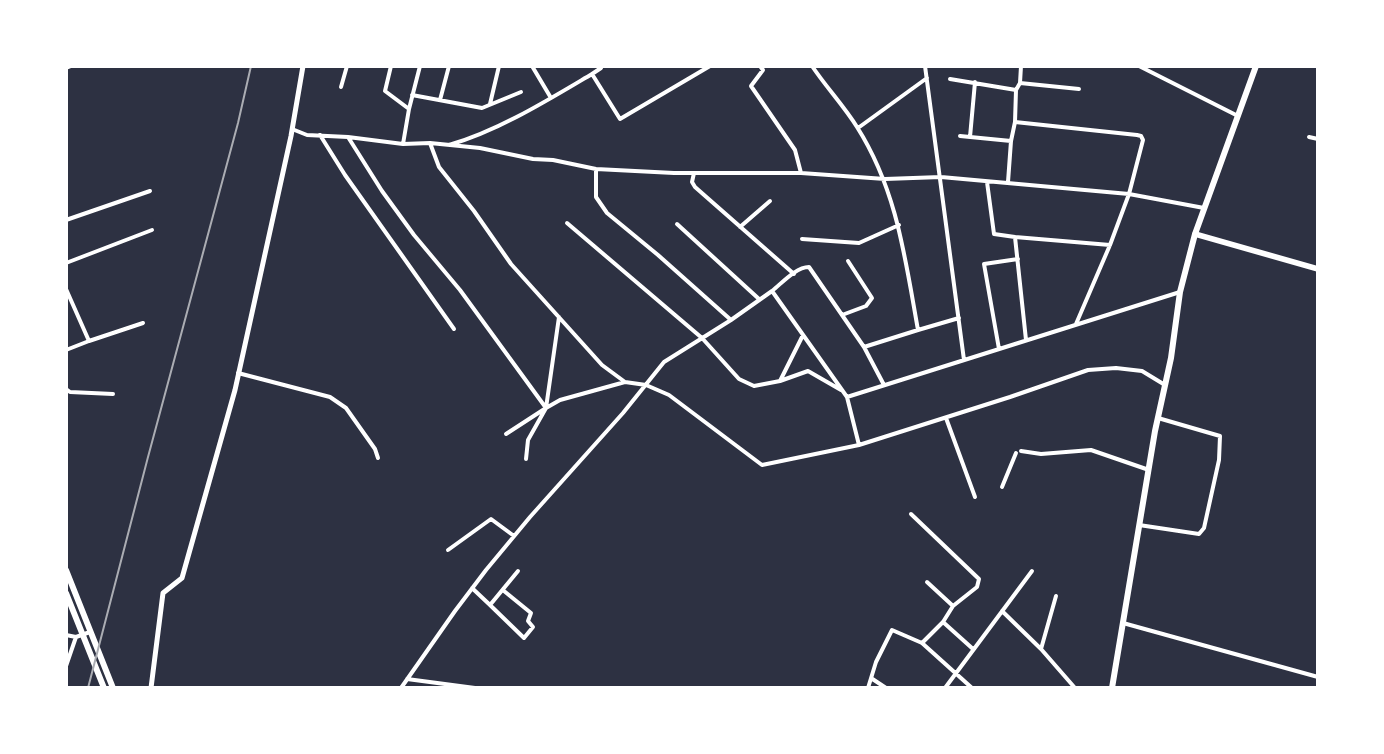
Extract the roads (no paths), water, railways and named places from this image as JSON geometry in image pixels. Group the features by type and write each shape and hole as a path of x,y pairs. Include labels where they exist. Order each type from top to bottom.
{"main road":[{"path":"1112,688 1158,418 1171,358 1180,292 1195,234 1256,66"},
{"path":"1195,234 1318,268"},
{"path":"66,570 113,688"},
{"path":"66,593 80,636 90,652 104,688"}],"street":[{"path":"66,68 70,66"},
{"path":"151,688 164,593 182,578 238,372 292,129 303,66"},
{"path":"341,87 347,66"},
{"path":"391,66 385,91 409,109"},
{"path":"403,144 412,95 420,66"},
{"path":"440,100 449,66"},
{"path":"490,104 499,66"},
{"path":"532,66 551,98"},
{"path":"592,74 620,119 710,66"},
{"path":"760,66 763,70 751,86 794,150 801,173"},
{"path":"812,66 858,128 885,179 899,226 918,330"},
{"path":"925,66 964,360"},
{"path":"1008,182 1011,141 1015,122 1016,90 1020,83 1021,66"},
{"path":"1139,66 1238,116"},
{"path":"447,145 472,138 551,98 602,67"},
{"path":"858,128 927,78"},
{"path":"950,79 1016,90"},
{"path":"970,137 975,82"},
{"path":"1020,83 1079,89"},
{"path":"412,95 482,108 521,92"},
{"path":"1015,122 1141,136 1143,140 1128,194 1110,244 1076,324"},
{"path":"292,129 307,134 403,144 430,143 480,148 596,169 694,173 801,173 885,179 941,177 1128,194 1204,208"},
{"path":"320,135 345,175 454,329"},
{"path":"960,136 1011,141"},
{"path":"348,137 382,191 414,235 460,290 546,408"},
{"path":"1309,137 1318,139"},
{"path":"430,143 439,167 474,211 511,264 602,365 626,382"},
{"path":"596,169 596,197 607,213 658,255 731,320"},
{"path":"694,173 692,182 695,187 794,274"},
{"path":"986,182 994,234 1110,244"},
{"path":"66,220 150,191"},
{"path":"740,227 770,201"},
{"path":"567,223 702,338 739,379 754,386 780,381 808,371 843,391"},
{"path":"677,224 759,299"},
{"path":"802,239 859,243 899,226"},
{"path":"66,263 152,230"},
{"path":"1015,237 1026,340"},
{"path":"999,349 984,264 1018,259"},
{"path":"842,315 866,306 872,298 848,261"},
{"path":"401,688 472,588 514,536 623,412 664,362 731,320 805,267 809,267 864,347 884,385"},
{"path":"66,289 89,341"},
{"path":"772,291 847,397 859,445"},
{"path":"847,397 1180,292"},
{"path":"526,459 528,440 546,408 559,317"},
{"path":"864,347 959,318"},
{"path":"66,350 143,323"},
{"path":"780,381 803,335"},
{"path":"506,434 560,400 626,382 646,385 669,395 762,464 859,445 1088,370 1116,368 1142,370 1165,385"},
{"path":"238,372 330,397 346,408 375,449 378,458"},
{"path":"66,389 70,392 113,394"},
{"path":"946,418 975,497"},
{"path":"1140,526 1199,534 1204,528 1219,460 1220,436 1158,418"},
{"path":"1021,451 1040,454 1091,450 1149,470"},
{"path":"1002,487 1016,453"},
{"path":"911,514 979,579 977,587 954,606 943,622 922,643"},
{"path":"448,550 491,519 514,536"},
{"path":"490,605 518,571"},
{"path":"945,688 1032,571"},
{"path":"926,582 954,606"},
{"path":"472,588 524,638 533,627 528,621 531,613 504,591"},
{"path":"1041,649 1056,596"},
{"path":"1002,611 1041,649 1075,688"},
{"path":"943,622 973,649"},
{"path":"1123,622 1318,677"},
{"path":"868,688 876,662 892,630 922,643 972,688"},
{"path":"66,636 80,636 90,632"},
{"path":"66,666 80,636"},
{"path":"871,678 886,688"},
{"path":"407,679 475,688"}],"railway":[{"path":"88,688 238,123 251,66"}]}
